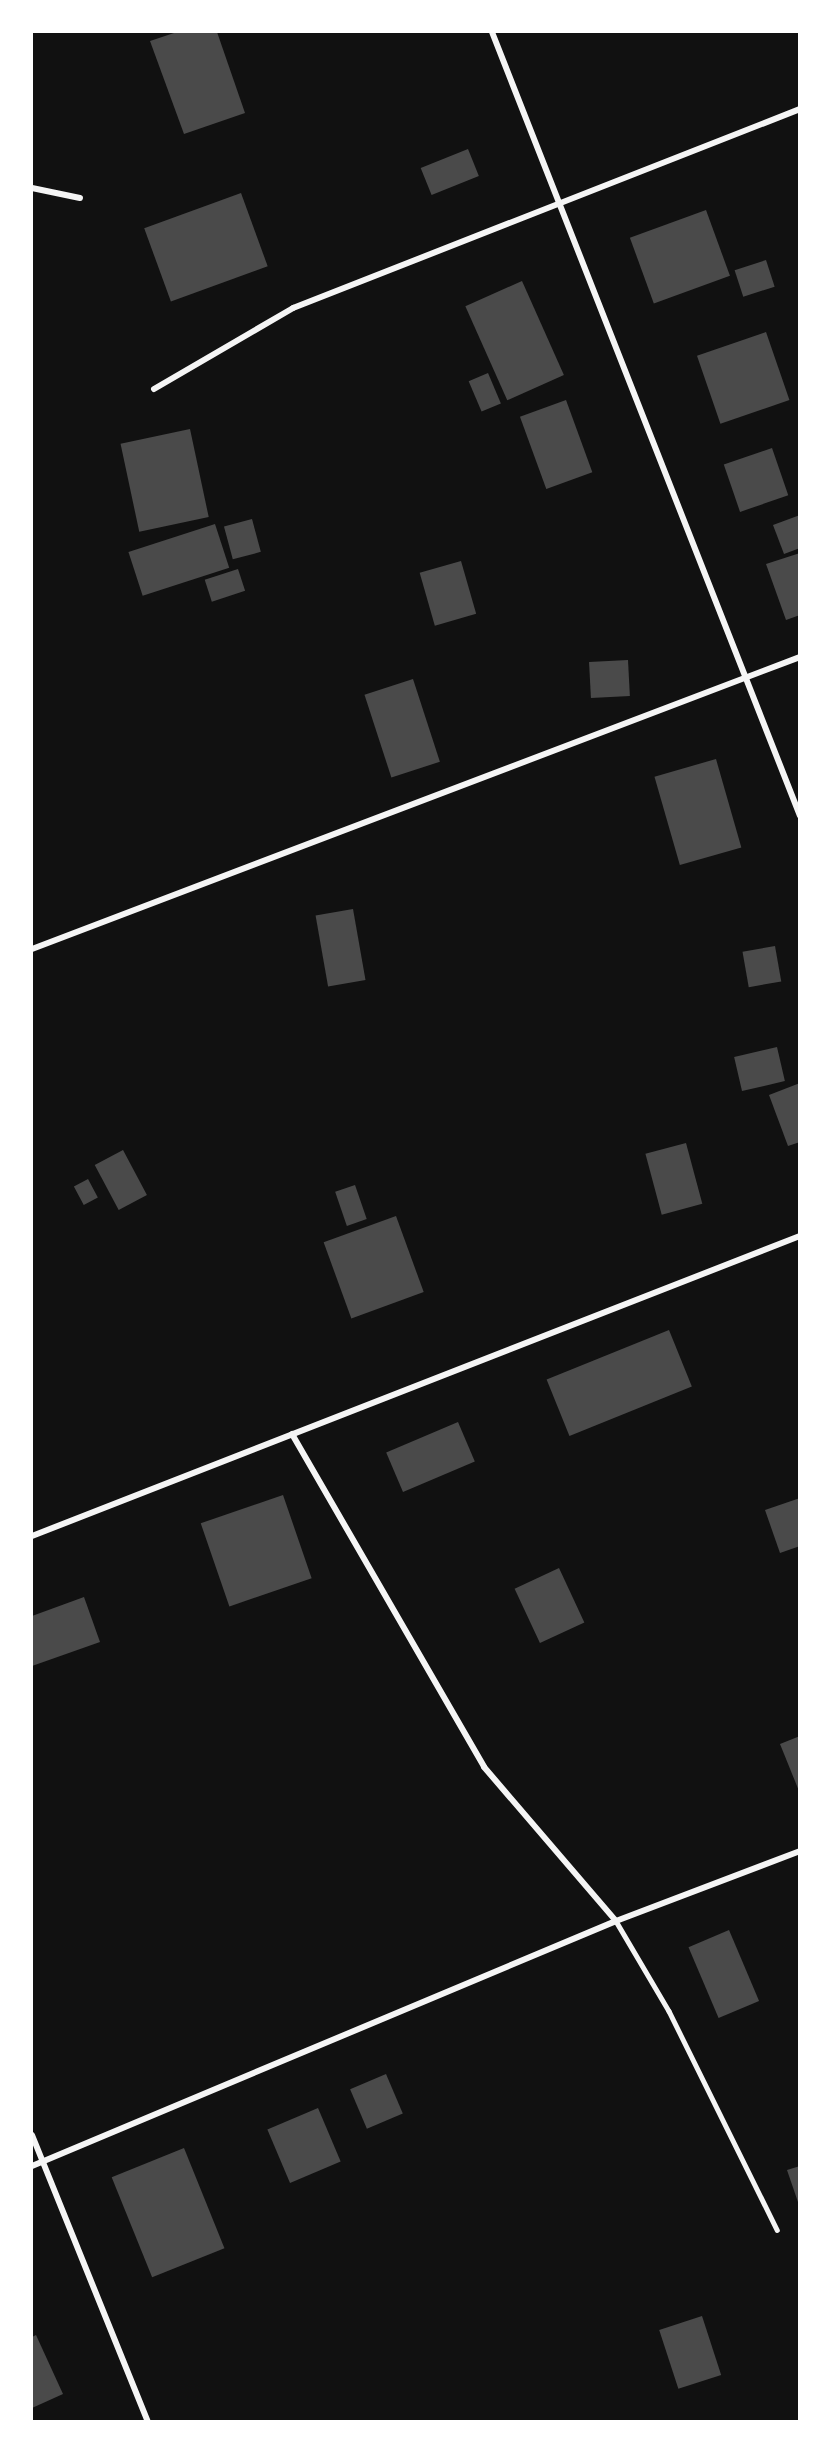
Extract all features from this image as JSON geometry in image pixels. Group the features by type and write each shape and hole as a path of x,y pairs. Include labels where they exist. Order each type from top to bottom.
{"street":[{"path":"492,32 800,816"},
{"path":"154,389 293,308 800,110"},
{"path":"32,188 80,198"},
{"path":"32,948 800,657"},
{"path":"32,1536 800,1236"},
{"path":"292,1434 484,1767 616,1921"},
{"path":"32,2166 616,1921 800,1851"},
{"path":"32,2135 148,2421"}],"lane":[{"path":"616,1921 669,2011 777,2230"}],"building":[{"path":"177,32 217,32 245,113 184,134 150,41"},
{"path":"468,149 479,176 432,195 421,168"},
{"path":"241,193 268,266 171,302 144,228"},
{"path":"706,210 730,276 654,303 630,238"},
{"path":"766,260 775,287 743,297 735,270"},
{"path":"522,281 564,375 507,400 465,306"},
{"path":"766,332 789,400 720,424 697,356"},
{"path":"488,373 501,403 482,412 469,381"},
{"path":"566,400 592,472 546,489 520,417"},
{"path":"190,429 209,517 139,532 121,444"},
{"path":"772,448 788,495 740,512 724,465"},
{"path":"800,515 800,548 784,554 773,525"},
{"path":"252,519 261,552 233,559 224,527"},
{"path":"215,524 229,568 143,596 128,552"},
{"path":"800,553 800,615 786,620 766,564"},
{"path":"461,561 476,614 435,626 420,573"},
{"path":"238,569 245,591 212,602 205,580"},
{"path":"628,660 630,696 591,698 589,662"},
{"path":"413,679 440,762 391,778 364,695"},
{"path":"716,759 741,847 680,865 654,777"},
{"path":"353,909 366,980 328,987 316,916"},
{"path":"775,946 781,981 749,987 743,952"},
{"path":"777,1047 785,1081 742,1091 734,1057"},
{"path":"800,1083 800,1142 788,1146 769,1095"},
{"path":"686,1143 702,1204 662,1215 645,1154"},
{"path":"123,1150 147,1195 119,1210 95,1165"},
{"path":"88,1179 98,1198 84,1205 74,1187"},
{"path":"355,1185 367,1219 347,1226 335,1192"},
{"path":"396,1216 424,1292 351,1318 324,1242"},
{"path":"669,1330 692,1387 569,1436 547,1379"},
{"path":"458,1422 475,1462 403,1492 386,1452"},
{"path":"283,1495 312,1578 229,1607 201,1523"},
{"path":"800,1498 800,1546 780,1553 765,1510"},
{"path":"559,1568 584,1622 540,1643 515,1589"},
{"path":"84,1597 100,1642 32,1666 32,1616"},
{"path":"800,1736 800,1791 799,1791 780,1744"},
{"path":"729,1930 759,2001 719,2018 688,1947"},
{"path":"386,2074 403,2114 367,2129 350,2089"},
{"path":"318,2108 341,2161 290,2183 267,2129"},
{"path":"184,2148 224,2248 152,2277 112,2177"},
{"path":"800,2166 800,2205 799,2205 787,2170"},
{"path":"702,2316 721,2375 678,2389 659,2330"},
{"path":"36,2335 63,2394 32,2408 32,2337"}]}
